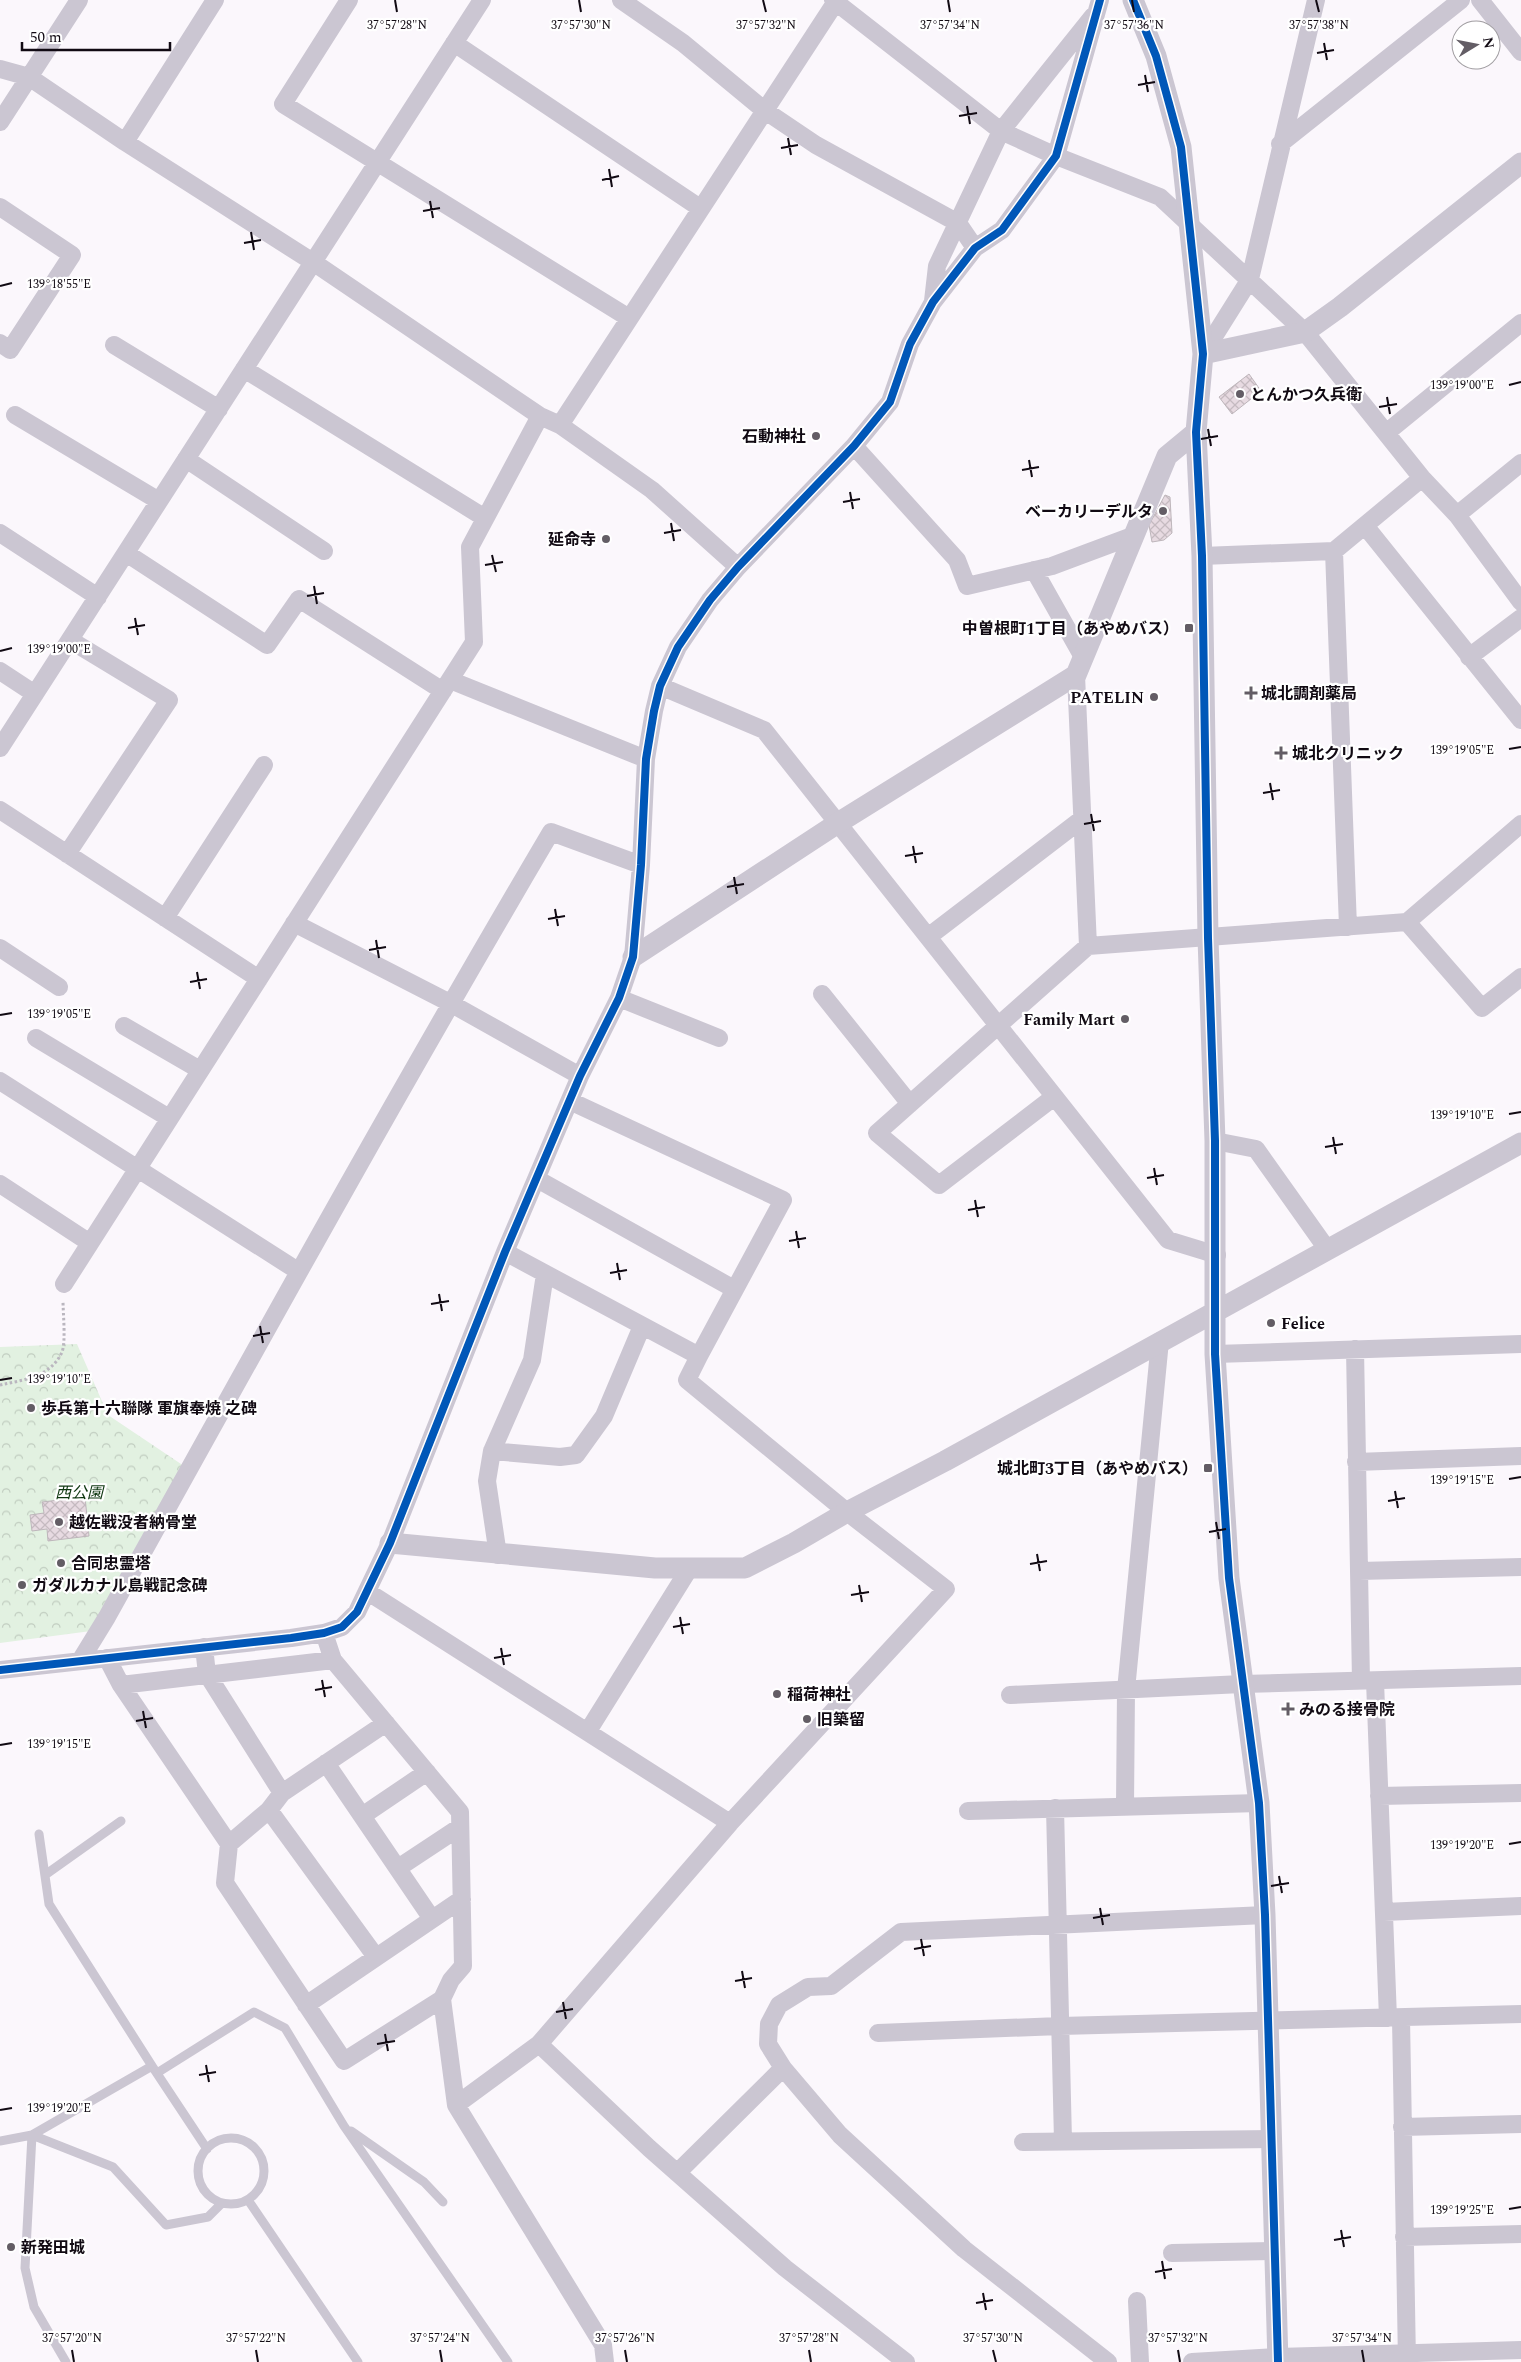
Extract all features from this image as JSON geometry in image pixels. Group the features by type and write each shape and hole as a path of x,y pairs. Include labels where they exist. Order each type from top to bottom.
{"street":[{"path":"0,122 78,0"},
{"path":"126,142 215,0"},
{"path":"349,0 283,104 629,318"},
{"path":"0,748 482,0"},
{"path":"621,0 683,43 764,110 816,145 958,223 976,248"},
{"path":"1133,0 1156,56 1181,147 1202,354 1196,432 1202,556 1208,938 1215,1141 1217,1255 1214,1312 1215,1354 1228,1578 1259,1802 1266,1916 1267,2021 1278,2359"},
{"path":"1202,354 1250,279 1280,144 1316,0"},
{"path":"1280,144 1461,0"},
{"path":"1480,0 1521,52"},
{"path":"560,425 835,1 1001,131 1056,156 1160,197 1305,332 1422,478 1456,515 1521,602"},
{"path":"933,302 938,266 1001,131 1099,5"},
{"path":"0,1670 324,1633 342,1627 358,1612 390,1543 505,1252 580,1076 619,998 633,957 641,866 646,759 660,686 678,646 710,600 738,567 854,446 890,402 910,344 933,302 976,248 1002,230 1056,156 1099,5"},
{"path":"454,43 700,208"},
{"path":"0,69 29,77 126,142 313,262 540,416 560,425 652,490 738,567"},
{"path":"1202,354 1305,332 1340,307 1521,163"},
{"path":"0,207 72,255 10,350 0,343"},
{"path":"1386,433 1521,323"},
{"path":"114,345 219,409"},
{"path":"244,369 486,518"},
{"path":"15,415 159,502"},
{"path":"64,1284 474,642 470,547 540,416"},
{"path":"1088,946 1082,819 1080,666 1167,456 1196,432"},
{"path":"854,446 958,560 967,586 1052,566 1134,535"},
{"path":"186,459 324,552"},
{"path":"1456,515 1521,463"},
{"path":"1202,556 1334,551 1422,478"},
{"path":"1366,526 1521,720"},
{"path":"0,533 98,597"},
{"path":"1334,551 1348,927"},
{"path":"126,553 267,645 299,599 446,686 646,759"},
{"path":"1034,570 1080,666"},
{"path":"1469,657 1521,618"},
{"path":"67,854 169,700 70,640"},
{"path":"633,957 1080,666"},
{"path":"0,670 35,694"},
{"path":"660,686 764,730 1168,1240 1217,1255"},
{"path":"165,918 264,765"},
{"path":"0,810 259,979"},
{"path":"928,937 1082,819"},
{"path":"1054,1097 939,1185 877,1133 999,1027 1088,946 1408,922 1521,824"},
{"path":"80,1661 107,1617 298,1271 450,1003 551,832 641,866"},
{"path":"1408,922 1482,1008 1521,977"},
{"path":"294,923 450,1003 580,1076"},
{"path":"0,948 59,987"},
{"path":"822,994 910,1104"},
{"path":"619,998 719,1038"},
{"path":"124,1026 200,1070"},
{"path":"36,1038 170,1118"},
{"path":"0,1081 298,1271"},
{"path":"456,2105 540,2044 730,1823 946,1589 847,1512 687,1380 783,1200 570,1101"},
{"path":"1215,1141 1256,1149 1327,1249"},
{"path":"390,1543 498,1555 655,1568 745,1568 794,1544 847,1512 945,1461 1521,1143"},
{"path":"537,1179 734,1289"},
{"path":"0,1184 90,1243"},
{"path":"505,1252 699,1356"},
{"path":"498,1555 487,1481 492,1451 532,1360 545,1274"},
{"path":"492,1451 560,1457 576,1455 604,1416 642,1326"},
{"path":"1125,1806 1126,1690 1160,1341"},
{"path":"1215,1354 1521,1344"},
{"path":"1355,1350 1359,1571 1379,1796 1384,1912 1402,2127 1406,2357"},
{"path":"1356,1462 1521,1456"},
{"path":"1359,1571 1521,1567"},
{"path":"588,1731 689,1569"},
{"path":"368,1592 730,1823"},
{"path":"107,1658 121,1685 229,1844 225,1883 344,2061 442,1999 451,1980 463,1966 460,1812 333,1660 324,1633"},
{"path":"204,1647 207,1674 282,1792"},
{"path":"121,1685 333,1660"},
{"path":"1010,1695 1242,1684 1521,1676"},
{"path":"229,1844 270,1810 282,1792 386,1723"},
{"path":"326,1763 432,1919"},
{"path":"362,1816 427,1772"},
{"path":"1379,1796 1521,1793"},
{"path":"968,1811 1259,1802"},
{"path":"1055,1808 1063,2142"},
{"path":"270,1810 376,1958"},
{"path":"398,1868 460,1827"},
{"path":"306,2005 462,1899"},
{"path":"1384,1912 1521,1906"},
{"path":"1108,2362 964,2249 840,2135 782,2068 768,2044 770,2024 778,2005 808,1987 831,1986 901,1932 1266,1916"},
{"path":"442,1999 456,2105 603,2345 605,2362"},
{"path":"878,2033 1060,2026 1521,2014"},
{"path":"540,2044 677,2173 785,2268 906,2362"},
{"path":"677,2173 782,2068"},
{"path":"1402,2127 1521,2124"},
{"path":"1023,2142 1272,2139"},
{"path":"1404,2237 1521,2234"},
{"path":"1172,2253 1275,2251"},
{"path":"1137,2301 1140,2362"},
{"path":"1192,2362 1406,2357 1521,2350"}],"lane":[{"path":"45,1874 121,1821"},
{"path":"39,1834 49,1904 207,2149"},
{"path":"0,2141 32,2135 254,2012 285,2028 344,2126 508,2362"},
{"path":"344,2126 424,2182 442,2202"},
{"path":"32,2135 113,2167 166,2225 208,2217 222,2203"},
{"path":"32,2135 25,2268 34,2307 66,2362"},
{"path":"233,2138 242,2140 257,2151 262,2159 264,2178 260,2187 248,2200 239,2203 222,2203 207,2193 199,2177 199,2167 207,2149 223,2139 233,2138"},
{"path":"248,2200 358,2362"}],"path":[{"path":"0,1385 38,1376 52,1366 63,1351 64,1284"}],"green space":[{"name":"西公園","path":"77,1344 108,1415 184,1466 91,1631 0,1643 0,1347"}],"building":[{"name":"とんかつ久兵衛","path":"1249,374 1261,391 1232,414 1219,397"},
{"name":"ベーカリーデルタ","path":"1165,495 1170,497 1172,533 1164,540 1152,542 1149,525"},
{"name":"越佐戦没者納骨堂","path":"85,1497 89,1536 48,1541 47,1529 32,1531 30,1515 44,1513 42,1502"}],"cycle path":[{"path":"0,1670 324,1633 342,1627 357,1612 390,1543 505,1252 580,1076 619,998 633,957 641,865 646,759 660,686 678,647 710,600 738,567 854,446 890,402 910,344 933,302 975,248 1002,230 1056,156 1100,0"},
{"path":"1133,0 1156,56 1181,147 1203,354 1196,432 1202,556 1208,938 1215,1141 1215,1354 1229,1578 1259,1803 1265,1915 1278,2362"}],"place":[{"name":"とんかつ久兵衛","path":"1240,394"},
{"name":"石動神社","path":"816,436"},
{"name":"ベーカリーデルタ","path":"1163,511"},
{"name":"延命寺","path":"606,539"},
{"name":"中曽根町1丁目（あやめバス）","path":"1189,628"},
{"name":"城北調剤薬局","path":"1251,693"},
{"name":"PATELIN","path":"1154,697"},
{"name":"城北クリニック","path":"1281,753"},
{"name":"Family Mart","path":"1125,1019"},
{"name":"Felice","path":"1271,1323"},
{"name":"歩兵第十六聯隊 軍旗奉焼 之碑","path":"31,1408"},
{"name":"城北町3丁目（あやめバス）","path":"1208,1468"},
{"name":"越佐戦没者納骨堂","path":"59,1522"},
{"name":"合同忠霊塔","path":"61,1563"},
{"name":"ガダルカナル島戦記念碑","path":"22,1585"},
{"name":"稲荷神社","path":"777,1694"},
{"name":"みのる接骨院","path":"1288,1709"},
{"name":"旧築留","path":"807,1719"},
{"name":"新発田城","path":"11,2247"}]}
